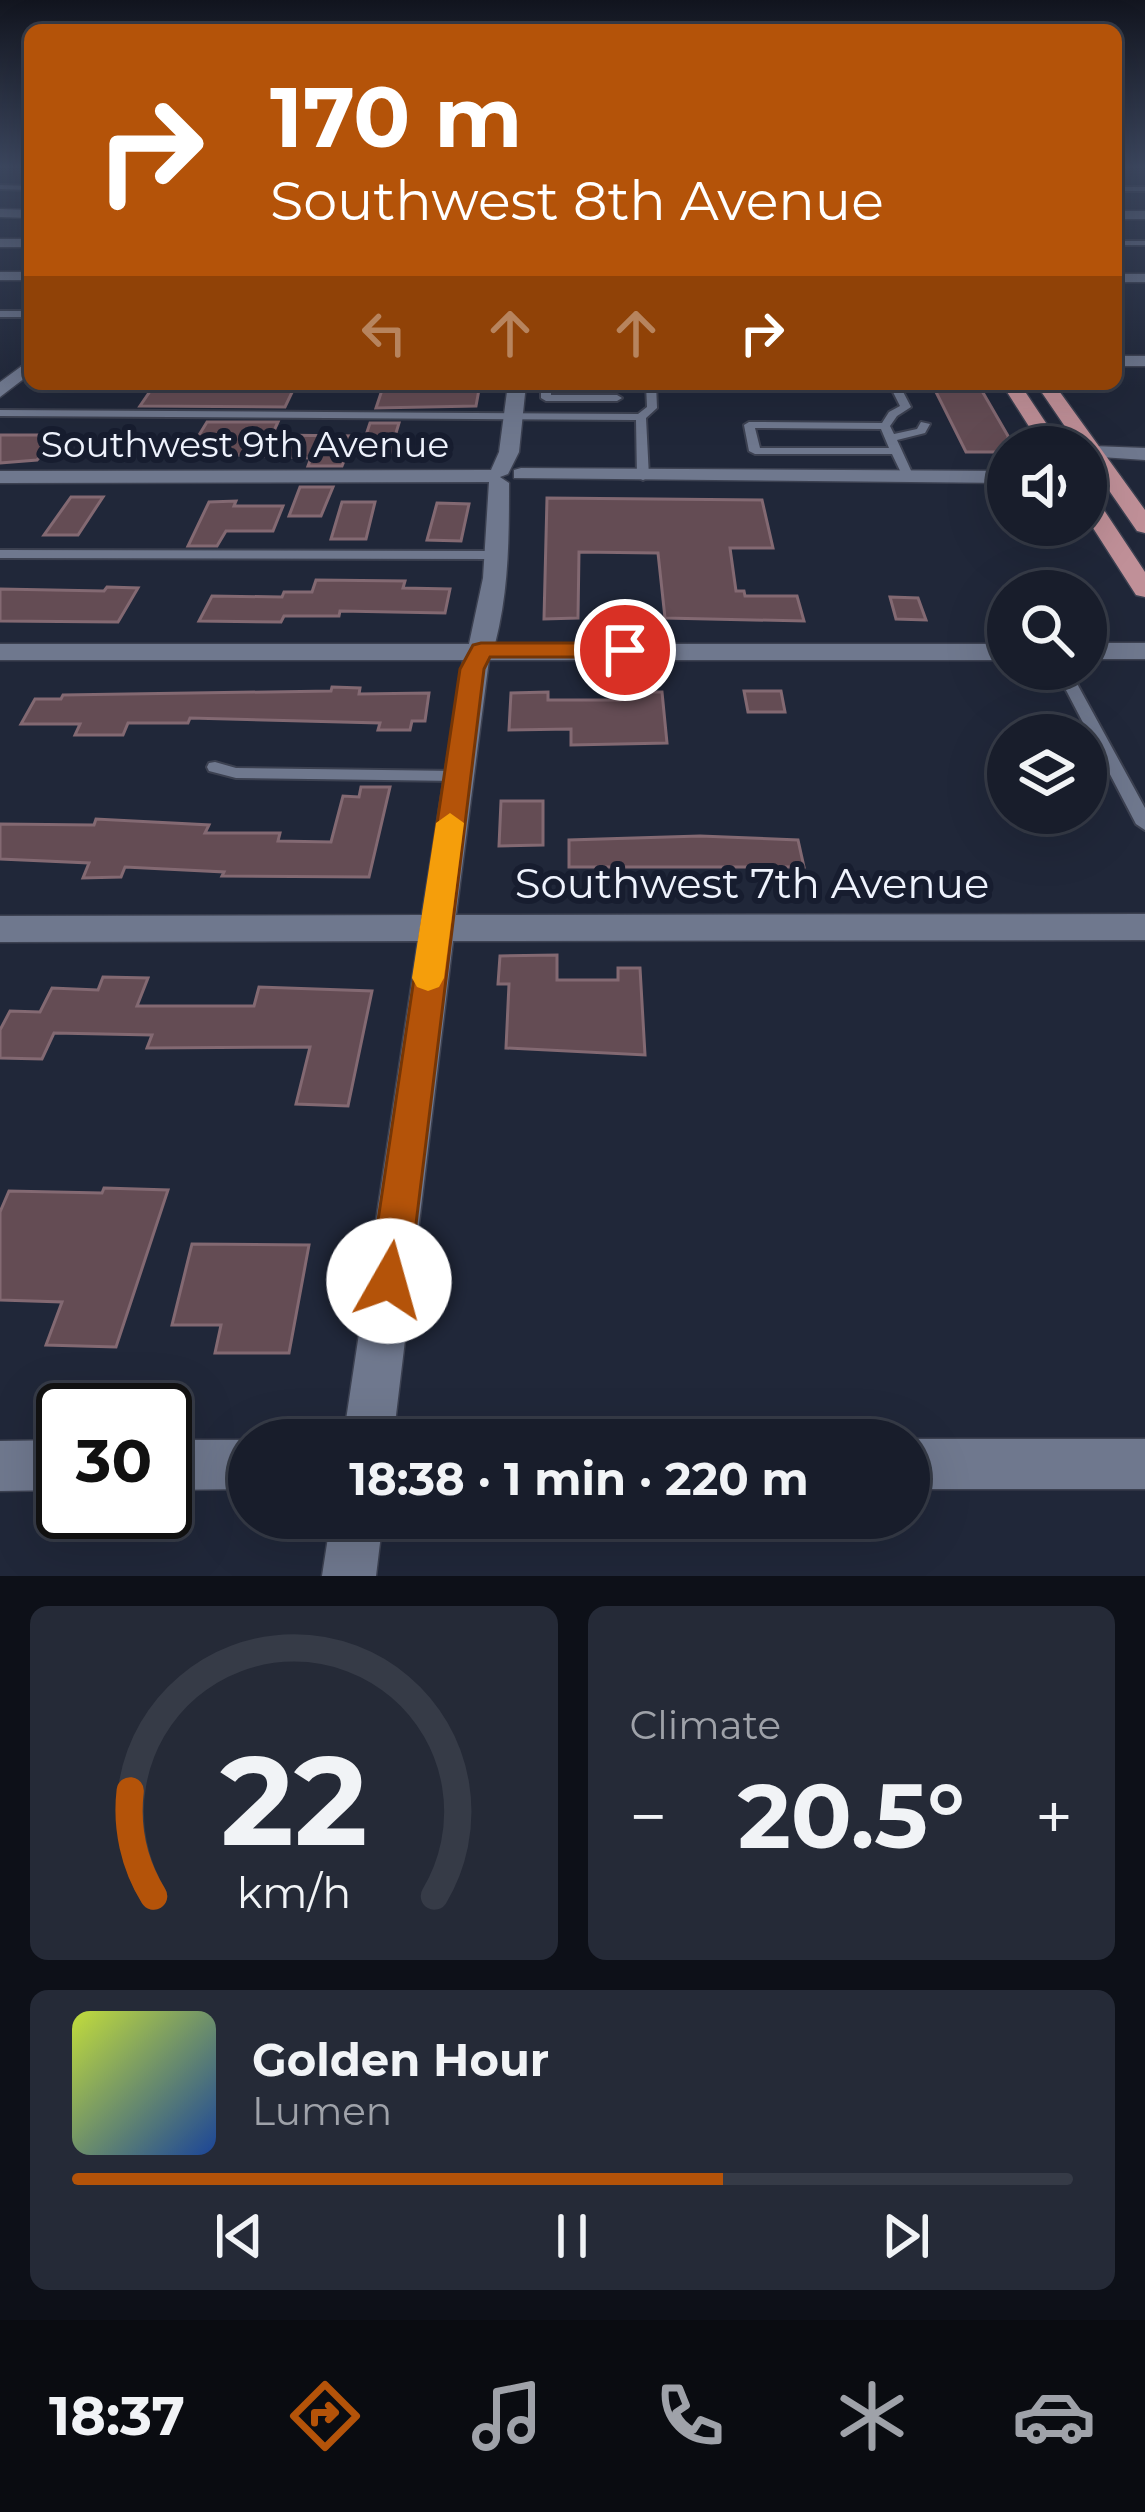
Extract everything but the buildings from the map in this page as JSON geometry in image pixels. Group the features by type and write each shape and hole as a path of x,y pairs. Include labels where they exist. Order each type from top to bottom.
{"main road":[{"path":"1016,390 1039,426"},
{"path":"1049,390 1075,426"},
{"path":"1107,472 1145,526"},
{"path":"1107,532 1145,590"}],"street":[{"path":"371,1419 434,928 472,669 481,650 516,390"},
{"path":"1107,453 1145,454"},
{"name":"Southwest 9th Avenue","path":"0,477 987,477"},
{"path":"1107,652 1145,651"},
{"path":"0,652 987,652"},
{"name":"Southwest 7th Avenue","path":"0,929 1145,927"},
{"path":"192,1465 228,1464"},
{"path":"930,1464 1145,1464"},
{"path":"0,1466 36,1465"},
{"path":"350,1576 354,1539"}],"lane":[{"path":"546,390 546,398 617,398"},
{"path":"0,412 641,417 652,408 651,390"},
{"path":"897,390 906,407 922,419 921,431 749,425 755,451 897,452"},
{"path":"906,407 893,413 888,432 908,477"},
{"path":"641,417 643,477"},
{"path":"0,554 495,555"},
{"path":"1073,690 1145,824"},
{"path":"215,767 236,773 457,776"}],"slow traffic":[{"path":"428,978 450,823"}],"route":[{"path":"389,1281 472,669 481,650 625,650"}]}
